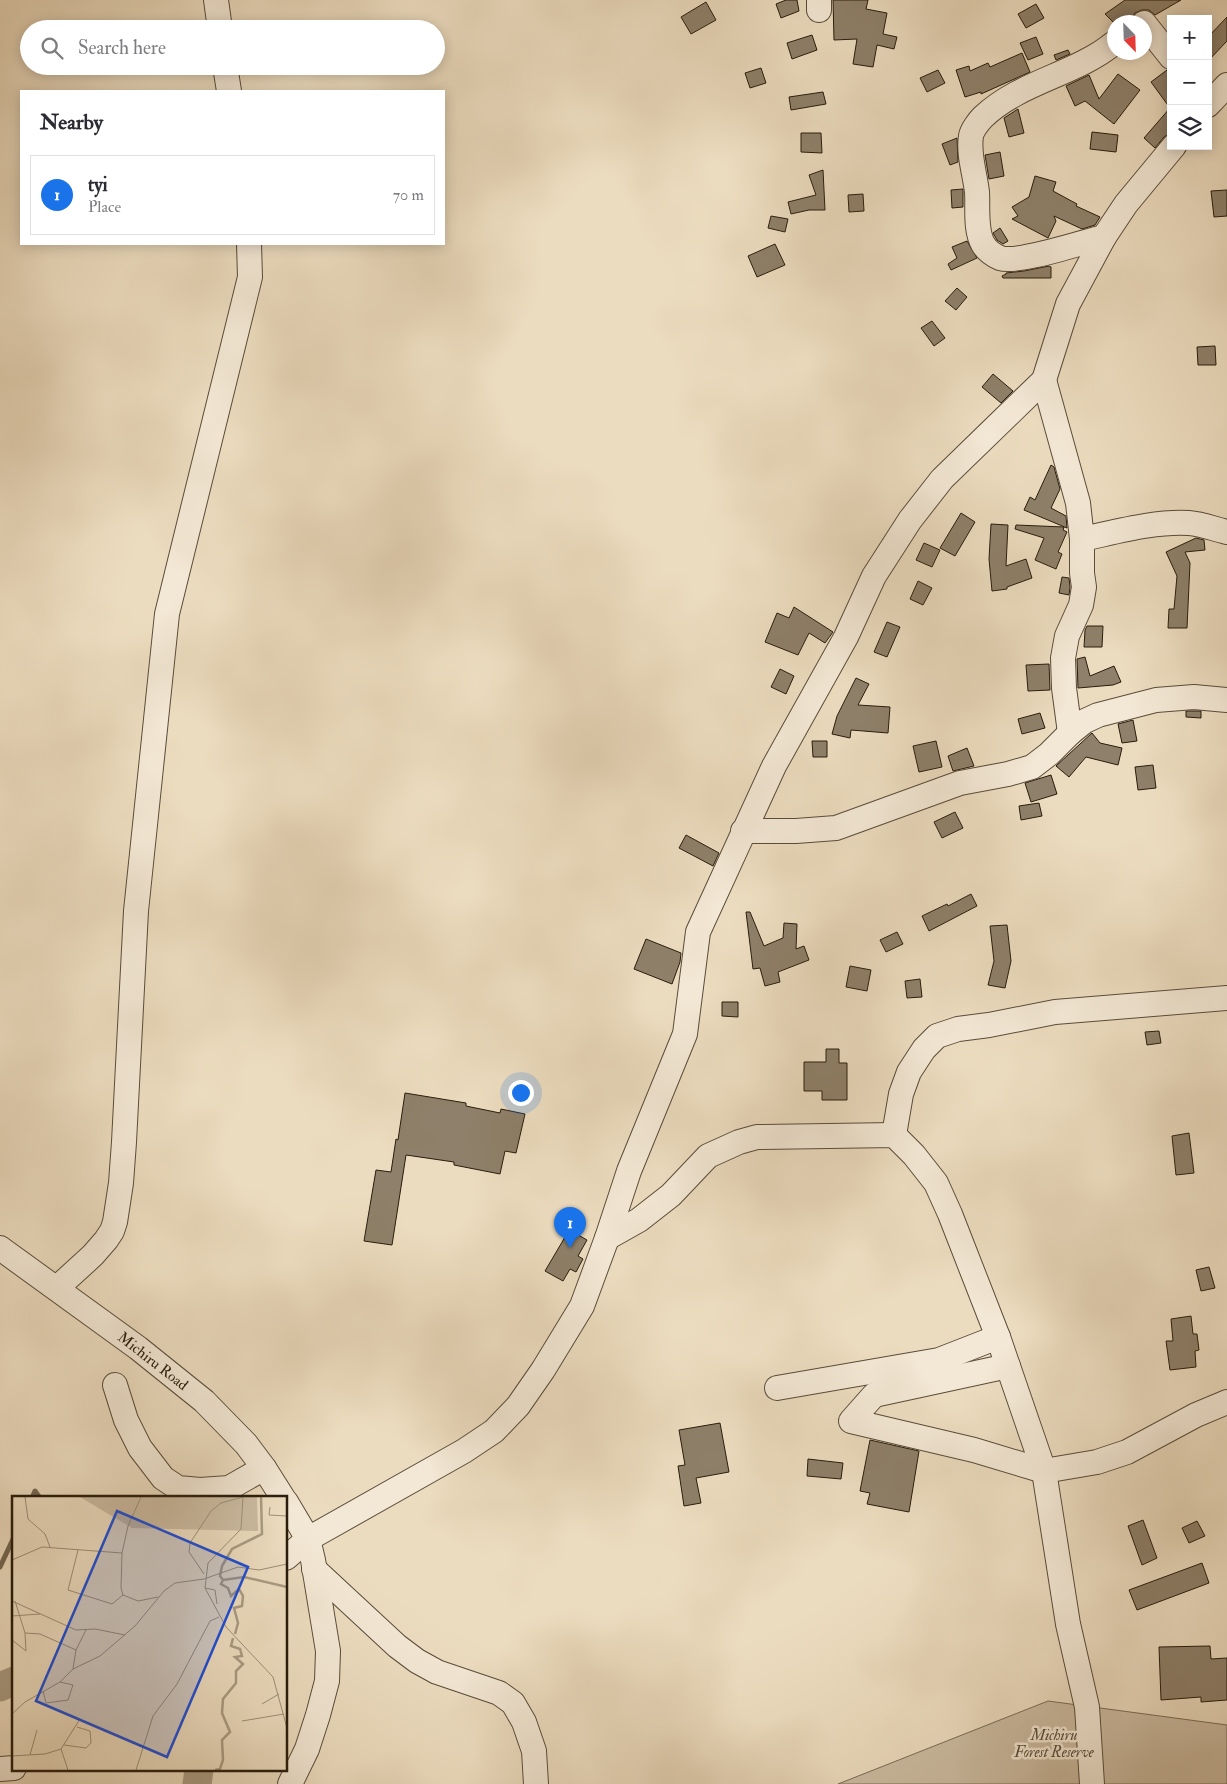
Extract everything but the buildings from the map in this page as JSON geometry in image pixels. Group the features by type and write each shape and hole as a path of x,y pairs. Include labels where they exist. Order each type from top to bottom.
{"street":[{"path":"216,0 219,20"},
{"path":"1152,33 1167,52"},
{"path":"1104,237 1022,258 1002,259 990,253 982,244 979,229 976,187 971,156 971,134 983,118 1009,98 1038,82 1067,71 1107,48"},
{"path":"226,75 229,90"},
{"path":"1212,101 1227,85"},
{"path":"288,1556 308,1540 464,1451 494,1431 518,1406 543,1370 582,1306 629,1171 685,1034 698,932 774,766 846,637 874,576 910,520 942,479 1044,380 1068,304 1104,237 1126,204 1171,150"},
{"path":"57,1288 93,1255 106,1240 115,1222 124,1150 136,911 167,614 250,277 249,245"},
{"path":"1044,380 1078,503 1082,539 1084,587 1081,605 1067,636 1064,658 1064,688 1070,733"},
{"path":"1082,539 1162,524 1189,523 1227,532"},
{"path":"743,831 796,831 836,828 960,783 1008,774 1032,766 1049,754 1085,721 1098,715 1156,700 1194,698 1227,700"},
{"path":"894,1135 901,1094 909,1072 924,1049 937,1036 958,1029 1055,1012 1227,998"},
{"path":"607,1238 639,1220 671,1195 708,1156 739,1142 757,1137 894,1135 914,1155 936,1183 950,1214 998,1337 1044,1471 1068,1624 1087,1706 1092,1784"},
{"name":"Michiru Road","path":"0,1248 138,1348 204,1401 246,1444 282,1496"},
{"path":"777,1388 939,1360 998,1337"},
{"path":"1008,1366 874,1395 851,1421 974,1450 1044,1471 1097,1462 1126,1452 1196,1415 1227,1402"},
{"path":"116,1385 126,1420 140,1448 163,1478 178,1488 200,1490 229,1488 264,1468"},
{"path":"288,1505 308,1540 328,1651 327,1681 307,1749 290,1784"},
{"path":"314,1569 396,1646 417,1661 437,1672 499,1693 513,1703 524,1722 534,1751 536,1784"}],"green space":[{"name":"Michiru Forest Reserve","path":"1048,1701 1227,1725 1227,1784 838,1784"}],"waterway":[{"path":"33,1496 35,1491 39,1496"},
{"path":"0,1567 12,1541"},
{"path":"0,1687 12,1682"},
{"path":"197,1784 199,1772"}],"place":[{"name":"tyi","path":"570,1248"}]}
